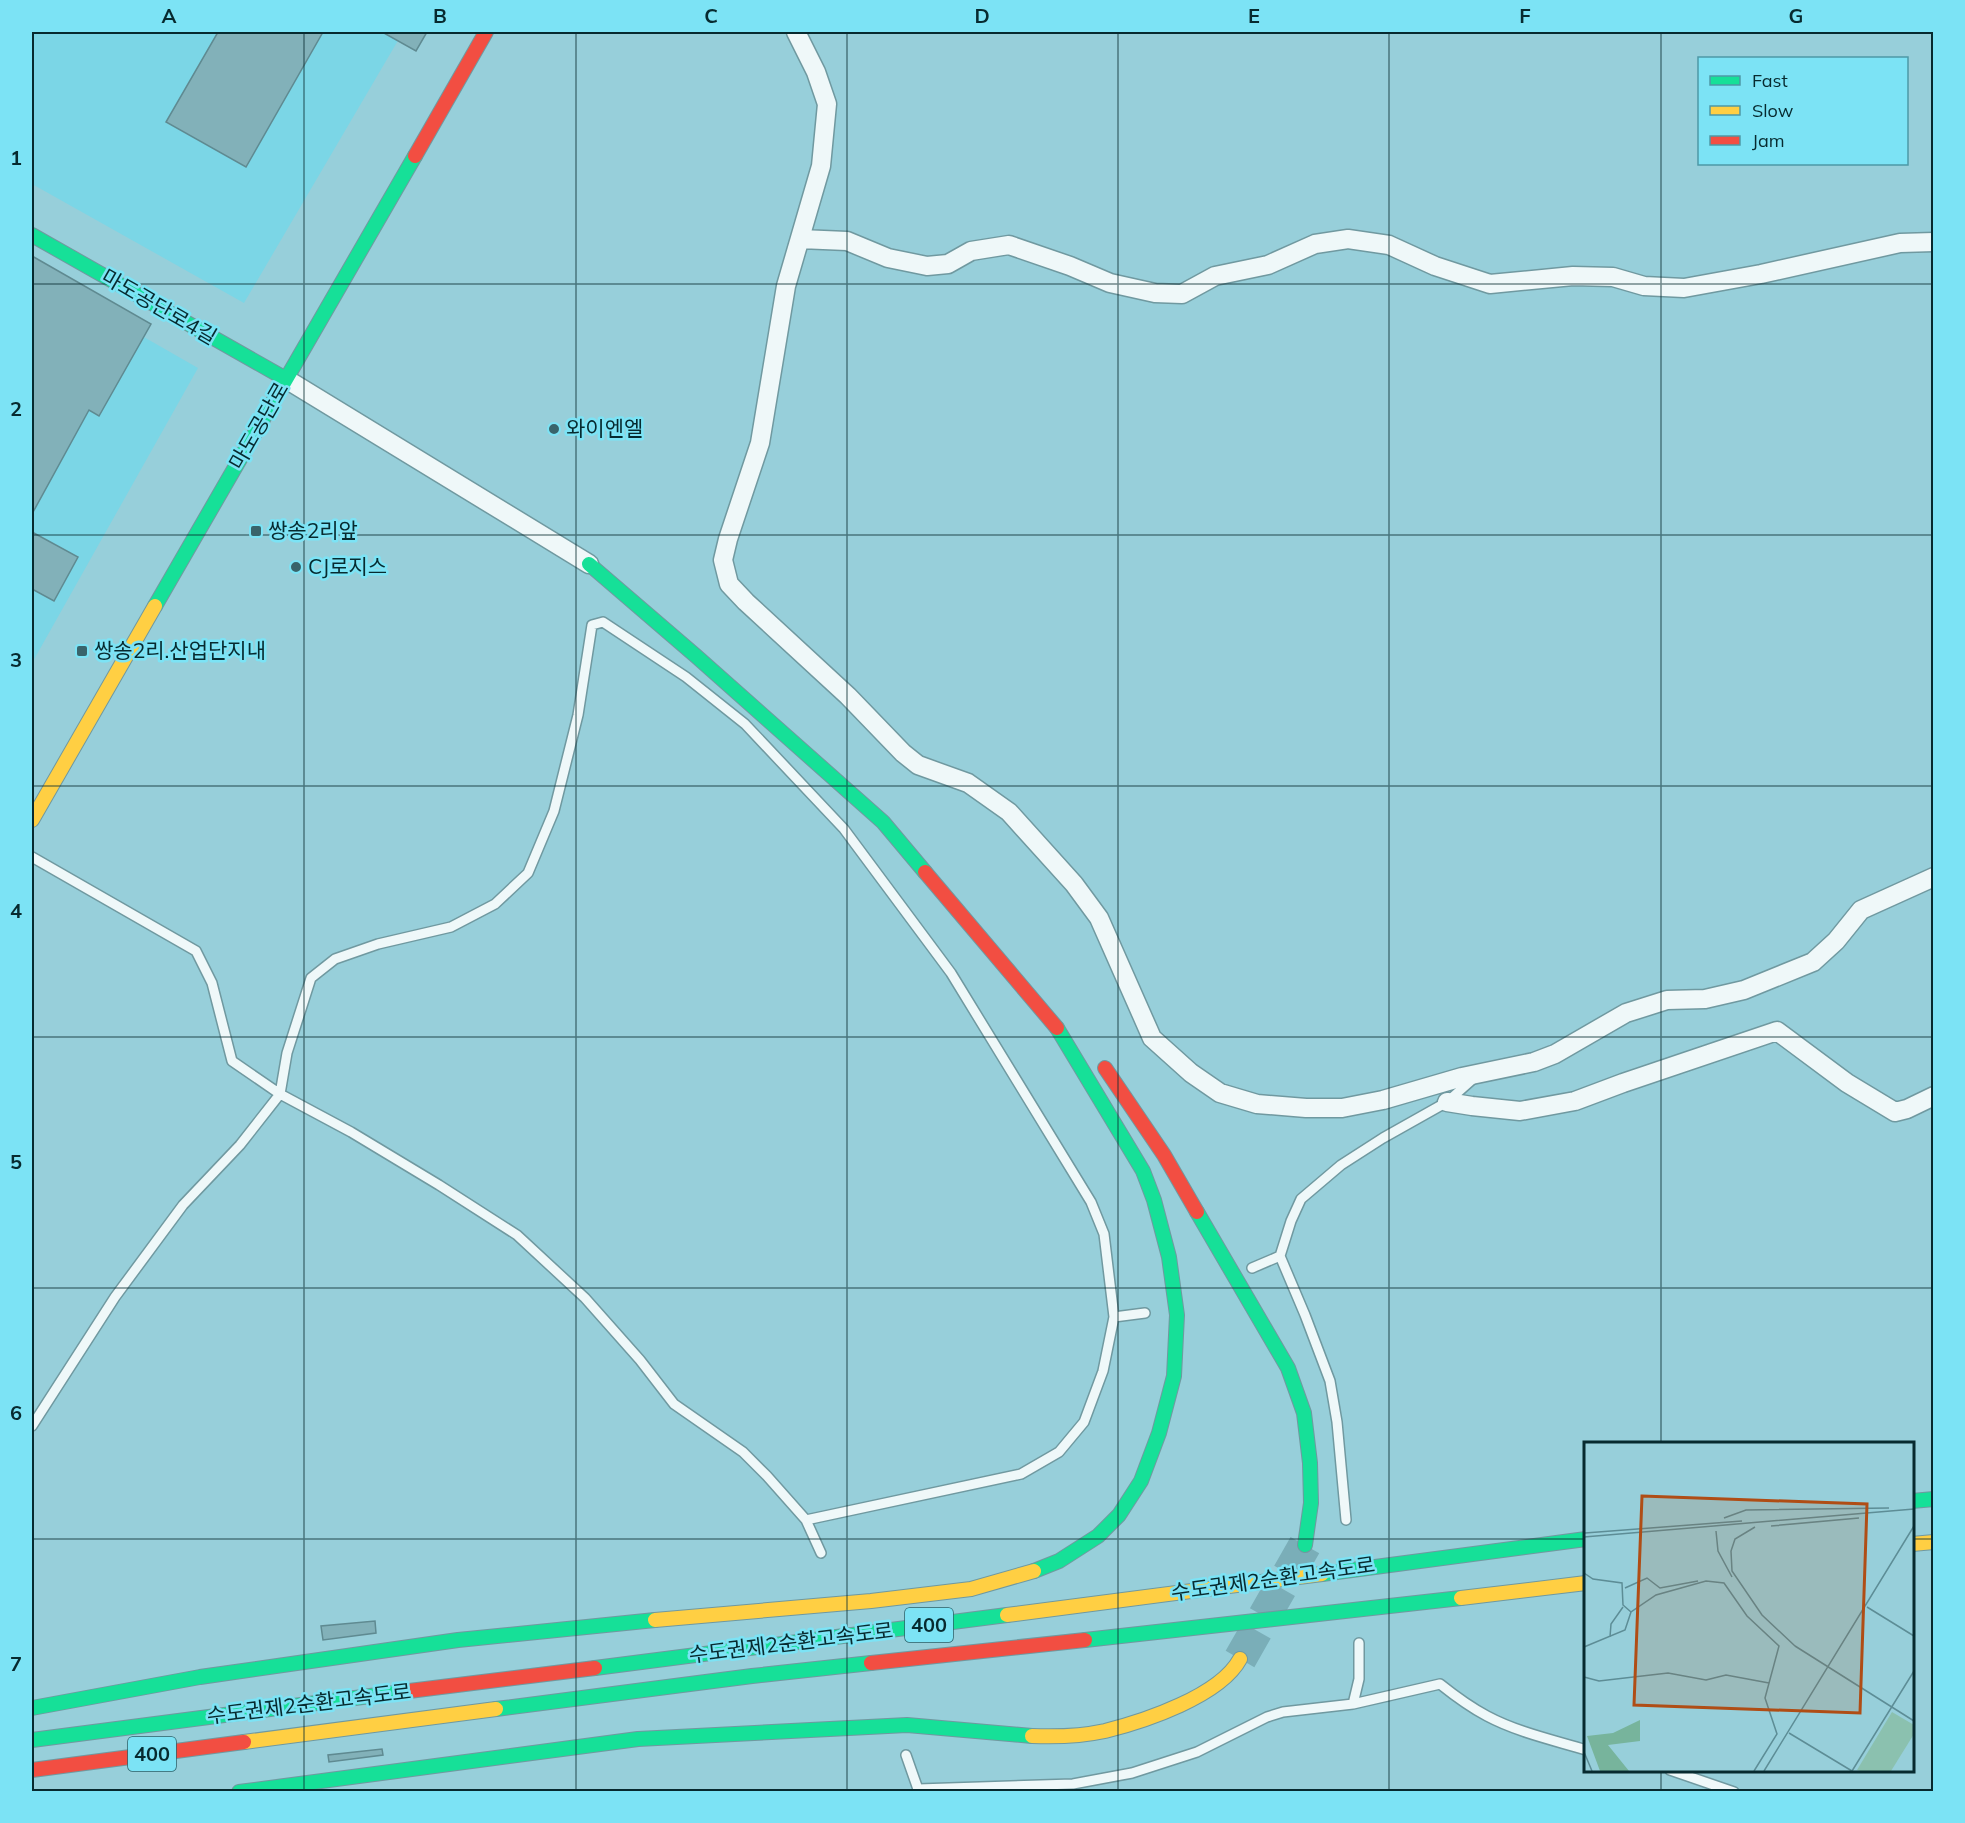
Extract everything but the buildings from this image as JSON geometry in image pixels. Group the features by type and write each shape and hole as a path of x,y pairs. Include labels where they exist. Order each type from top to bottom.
{"main road":[{"name":"마도공단로","path":"32,820 486,32"},
{"name":"마도공단로4길","path":"32,235 286,379"},
{"path":"589,564 682,625"},
{"path":"32,1708 200,1677 458,1640 741,1611 871,1601 971,1589 1021,1576 1059,1561 1098,1536 1119,1515 1141,1481 1159,1433 1174,1376 1177,1315 1169,1257 1154,1200 1143,1171 1064,1039 1051,1020 883,822 589,564"},
{"path":"1098,1056 1164,1155 1288,1368 1304,1413 1310,1463 1311,1503 1305,1545"},
{"path":"1914,1501 1934,1499"},
{"name":"수도권제2순환고속도로","path":"32,1740 1584,1539"},
{"path":"1914,1544 1934,1542"},
{"name":"수도권제2순환고속도로","path":"32,1770 752,1676 1584,1583"},
{"path":"239,1791 638,1739 907,1725 1050,1737 1104,1731 1160,1714 1200,1695 1234,1670 1240,1659"}],"street":[{"path":"796,32 816,72 827,104 821,166 786,286 760,443 723,560 729,584 848,696 903,753 918,765 968,783 1009,812 1074,884 1099,918 1152,1038 1191,1073 1220,1093 1257,1104 1342,1108 1383,1100 1479,1073 1534,1062 1555,1054 1626,1013 1667,1000 1705,999 1744,990 1786,975 1812,962 1836,941 1861,910 1934,877"},
{"path":"800,239 847,241 888,258 927,266 948,264 971,251 1009,245 1070,266 1110,283 1155,293 1182,294 1215,276 1268,265 1315,244 1348,239 1389,245 1435,266 1490,284 1573,276 1613,277 1644,286 1684,288 1761,274 1900,243 1934,242"},
{"path":"286,379 589,564"},
{"path":"1447,1102 1520,1111 1575,1101 1777,1031 1847,1083 1894,1112 1907,1109 1934,1096"}],"lane":[{"path":"32,1426 115,1297 183,1205 240,1145 280,1094 286,1053 311,978 335,959 378,944 451,927 495,903 528,873 556,801 579,715 592,625 603,622 686,677 745,724 844,829 951,973 1091,1202 1104,1234 1114,1317 1103,1371 1084,1422 1059,1452 1021,1474 806,1520"},
{"path":"32,857 196,951 212,983 232,1061 280,1094 351,1132 517,1234 585,1298 640,1360 674,1404 743,1452 767,1476 806,1520 821,1553"},
{"path":"1346,1520 1337,1422 1330,1381 1280,1256 1301,1198 1341,1165 1447,1102 1479,1073"},
{"path":"1252,1268 1280,1256"},
{"path":"1114,1317 1144,1313"},
{"path":"1353,1704 1359,1679 1359,1643"},
{"path":"906,1755 918,1790 1073,1784 1132,1773 1197,1752 1267,1717 1282,1712 1353,1704 1440,1684 1488,1717 1584,1749"},
{"path":"1676,1772 1734,1791"}],"shaded area":[{"path":"32,32 403,32 244,303 32,184"},
{"path":"32,273 198,368 32,663"}],"tunnel":[{"path":"1240,1659 1305,1545"}],"traffic: fast":[{"path":"155,606 415,156"},
{"path":"32,235 286,379"},
{"path":"589,564 883,822 925,872"},
{"path":"1034,1571 1059,1561 1098,1536 1119,1515 1141,1481 1159,1433 1174,1376 1177,1315 1169,1257 1154,1200 1143,1171 1057,1028"},
{"path":"1197,1212 1288,1368 1304,1413 1310,1463 1311,1503 1305,1545"},
{"path":"1914,1501 1934,1499"},
{"path":"1322,1574 1584,1539"},
{"path":"1085,1640 1461,1598"},
{"path":"595,1668 1007,1615"},
{"path":"32,1708 200,1677 458,1640 655,1620"},
{"path":"496,1709 871,1663"},
{"path":"32,1740 401,1692"},
{"path":"239,1792 638,1739 907,1725 1032,1736"}],"traffic: slow":[{"path":"32,820 155,606"},
{"path":"1914,1544 1934,1542"},
{"path":"655,1620 871,1601 971,1589 1034,1571"},
{"path":"1007,1615 1322,1574"},
{"path":"1461,1598 1584,1583"},
{"path":"1032,1736 1096,1733 1160,1714 1216,1684 1240,1659"},
{"path":"244,1742 496,1709"}],"traffic: jam":[{"path":"415,156 486,32"},
{"path":"925,872 1057,1028"},
{"path":"1105,1068 1164,1155 1197,1212"},
{"path":"871,1663 1085,1640"},
{"path":"401,1692 595,1668"},
{"path":"32,1770 244,1742"}],"place":[{"name":"와이엔엘","path":"554,429"},
{"name":"쌍송2리앞","path":"256,531"},
{"name":"CJ로지스","path":"296,567"},
{"name":"쌍송2리.산업단지내","path":"82,651"}]}
